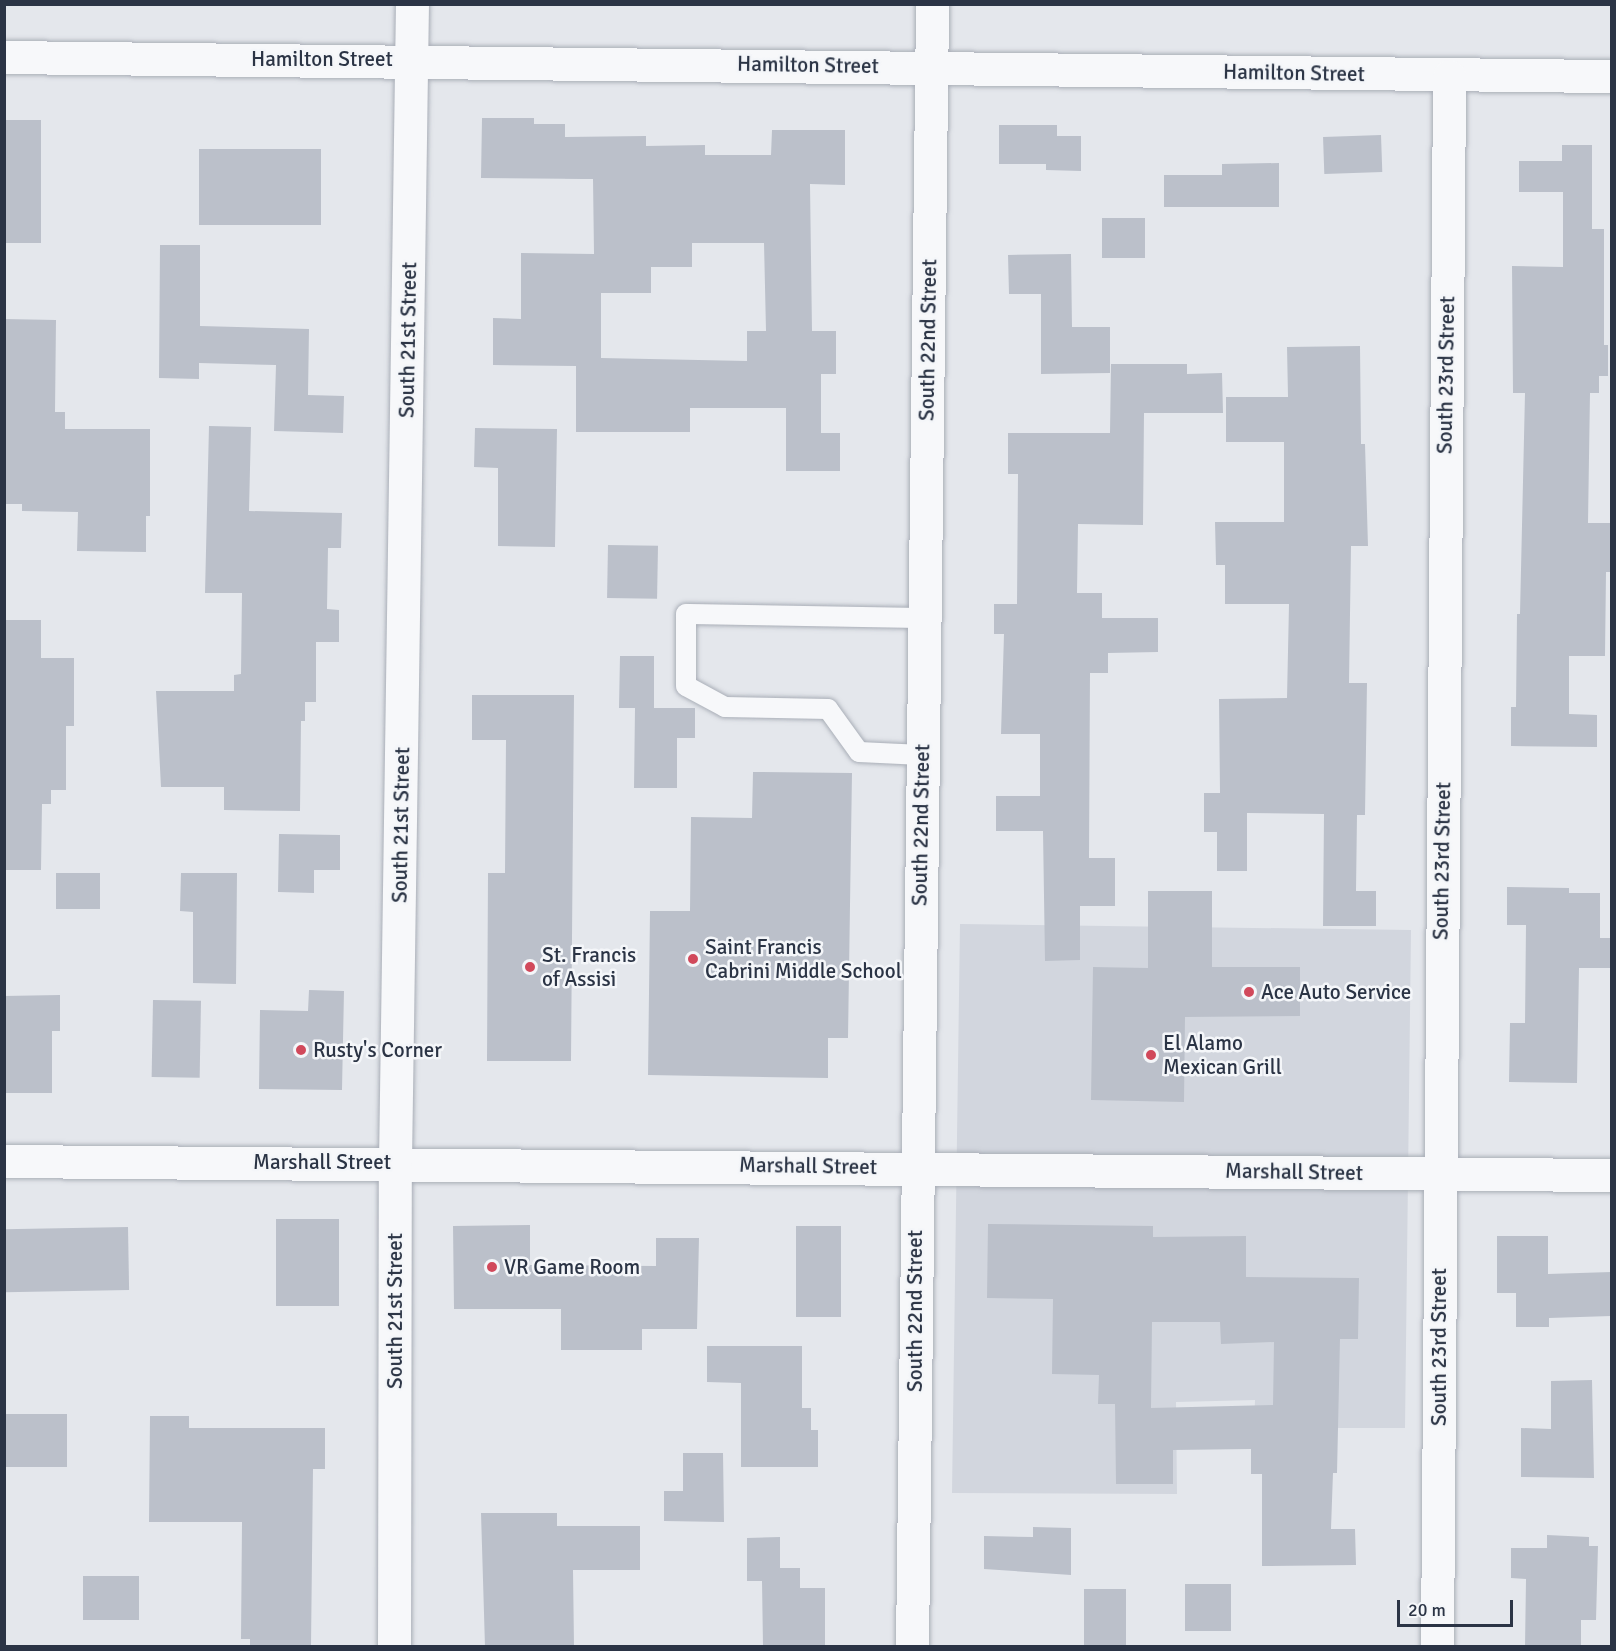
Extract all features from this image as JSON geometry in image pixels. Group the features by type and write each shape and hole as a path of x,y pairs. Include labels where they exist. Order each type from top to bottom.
{"street":[{"name":"South 21st Street","path":"394,1647 395,1162 412,4"},
{"name":"South 22nd Street","path":"912,1647 916,1167 932,4"},
{"name":"Hamilton Street","path":"4,57 931,66 1449,76 1611,76"},
{"name":"South 23rd Street","path":"1437,1647 1449,76"},
{"name":"Marshall Street","path":"4,1161 395,1162 1611,1175"}],"lane":[{"path":"922,754 859,752 828,709 725,707 686,686 686,614 924,618"}],"shaded area":[{"path":"960,924 1411,930 1405,1428 1254,1428 1255,1400 1176,1402 1177,1494 952,1493"}],"building":[{"path":"482,118 534,118 534,124 565,124 565,137 646,136 646,146 705,145 705,155 771,155 772,130 845,130 845,185 810,184 812,331 836,331 836,374 821,374 821,433 840,433 840,471 786,471 786,408 690,408 690,432 576,432 576,366 493,365 493,318 521,319 521,253 594,254 593,179 481,178","holes":["692,243 764,243 766,331 747,331 747,361 601,358 601,293 651,293 651,267 692,267"]},
{"path":"4,120 41,120 41,243 4,243"},
{"path":"999,125 1057,125 1057,136 1081,136 1081,171 1046,170 1046,164 999,164"},
{"path":"1381,135 1382,172 1324,174 1323,137"},
{"path":"1562,145 1592,145 1592,229 1604,229 1604,345 1608,345 1608,376 1599,376 1599,393 1590,393 1588,523 1611,523 1611,572 1606,572 1605,656 1569,656 1569,714 1597,715 1597,747 1511,746 1511,707 1516,707 1517,614 1520,614 1525,393 1513,393 1512,266 1563,267 1563,192 1519,192 1519,161 1562,161"},
{"path":"199,149 321,149 321,225 199,225"},
{"path":"1279,163 1279,207 1164,207 1164,175 1222,175 1222,164"},
{"path":"1102,218 1145,218 1145,258 1102,258"},
{"path":"160,245 200,245 200,326 309,329 308,395 344,396 343,433 274,431 276,365 199,363 199,379 159,378"},
{"path":"1071,254 1072,327 1110,327 1110,373 1041,374 1041,294 1009,294 1008,255"},
{"path":"4,319 56,320 55,412 65,412 65,429 150,429 150,516 146,516 146,552 77,551 78,512 22,511 22,504 4,504"},
{"path":"1360,346 1361,444 1365,444 1368,546 1351,546 1349,683 1367,683 1365,815 1357,815 1356,891 1376,891 1376,926 1323,926 1324,814 1247,813 1247,871 1217,871 1217,832 1204,832 1204,793 1220,793 1219,699 1287,698 1289,604 1225,604 1225,565 1216,565 1215,522 1284,522 1284,442 1226,442 1226,397 1288,397 1287,347"},
{"path":"1111,364 1187,364 1187,374 1222,373 1223,413 1144,413 1143,525 1078,524 1077,593 1102,593 1102,618 1158,618 1158,652 1108,653 1108,673 1090,673 1089,858 1115,858 1115,906 1080,906 1080,960 1045,961 1043,831 996,831 996,796 1040,796 1040,734 1001,734 1004,634 994,634 994,604 1017,604 1018,474 1008,474 1008,433 1110,433"},
{"path":"209,426 251,427 249,511 342,513 341,548 328,548 327,609 339,610 339,642 316,642 316,702 305,702 305,721 301,721 300,811 224,810 224,787 161,787 156,691 234,691 234,675 241,674 242,593 205,593"},
{"path":"475,428 557,429 555,547 498,546 498,468 474,467"},
{"path":"608,545 658,546 657,599 607,598"},
{"path":"4,620 41,620 41,658 74,658 74,726 66,726 66,790 51,790 51,804 42,804 41,870 4,870"},
{"path":"620,656 654,656 654,708 695,708 695,738 677,738 677,788 634,788 635,708 619,708"},
{"path":"472,695 574,695 571,1061 487,1061 488,873 505,873 506,740 472,740"},
{"path":"753,772 852,773 848,1038 828,1038 828,1078 648,1075 650,911 690,911 691,817 752,818"},
{"path":"279,834 340,835 340,870 314,870 314,893 278,892"},
{"path":"56,873 100,873 100,909 56,909"},
{"path":"181,873 237,873 236,984 193,983 193,912 180,911"},
{"path":"1507,887 1569,888 1569,893 1600,893 1600,938 1611,938 1611,968 1579,968 1577,1083 1509,1082 1510,1023 1525,1023 1526,925 1507,925"},
{"path":"1148,891 1212,891 1212,967 1300,967 1300,1016 1185,1017 1184,1102 1091,1100 1093,967 1148,968"},
{"name":"Rusty's Corner","path":"309,990 344,991 342,1090 259,1089 260,1010 308,1011"},
{"path":"60,995 60,1031 52,1031 52,1093 4,1093 4,996"},
{"path":"153,1000 201,1001 200,1078 152,1077"},
{"path":"276,1219 339,1219 339,1306 276,1306"},
{"path":"988,1224 1153,1226 1153,1237 1246,1236 1246,1277 1359,1278 1358,1339 1340,1339 1337,1473 1333,1473 1331,1529 1355,1529 1356,1565 1262,1566 1262,1474 1251,1474 1251,1449 1173,1450 1173,1484 1116,1484 1115,1404 1098,1404 1099,1375 1052,1374 1053,1299 987,1298","holes":["1152,1322 1220,1322 1221,1344 1274,1342 1273,1405 1151,1408"]},
{"path":"530,1225 530,1265 656,1266 656,1238 699,1238 697,1329 642,1329 642,1350 561,1350 561,1309 454,1309 453,1226"},
{"path":"796,1226 841,1226 841,1317 796,1317"},
{"path":"128,1227 129,1290 5,1292 4,1229"},
{"path":"1497,1236 1548,1236 1548,1274 1611,1272 1611,1316 1549,1318 1549,1327 1516,1327 1516,1293 1497,1293"},
{"path":"707,1346 802,1346 802,1408 811,1408 811,1430 818,1430 818,1467 741,1467 741,1383 707,1382"},
{"path":"1592,1380 1594,1478 1521,1477 1521,1428 1551,1429 1551,1381"},
{"path":"4,1414 67,1414 67,1467 4,1467"},
{"path":"150,1416 189,1416 189,1428 325,1428 325,1469 313,1469 311,1647 250,1647 250,1639 241,1639 242,1522 149,1522"},
{"path":"683,1453 723,1453 724,1522 664,1521 664,1491 683,1491"},
{"path":"481,1513 557,1513 557,1526 640,1526 640,1570 573,1570 574,1646 485,1647"},
{"path":"1033,1527 1071,1528 1071,1575 984,1569 984,1536 1033,1537"},
{"path":"1547,1535 1589,1537 1589,1546 1598,1546 1596,1620 1581,1620 1581,1647 1525,1647 1526,1579 1511,1578 1511,1548 1547,1548"},
{"path":"780,1537 780,1568 800,1568 800,1588 825,1588 825,1647 763,1647 762,1581 747,1581 747,1538"},
{"path":"83,1576 139,1576 139,1620 83,1620"},
{"path":"1185,1584 1231,1584 1231,1631 1185,1631"},
{"path":"1084,1589 1126,1589 1126,1646 1084,1646"}],"place":[{"name":"Saint Francis Cabrini Middle School","path":"693,959"},
{"name":"St. Francis of Assisi","path":"530,967"},
{"name":"Ace Auto Service","path":"1249,992"},
{"name":"Rusty's Corner","path":"301,1050"},
{"name":"El Alamo Mexican Grill","path":"1151,1055"},
{"name":"VR Game Room","path":"492,1267"}]}
